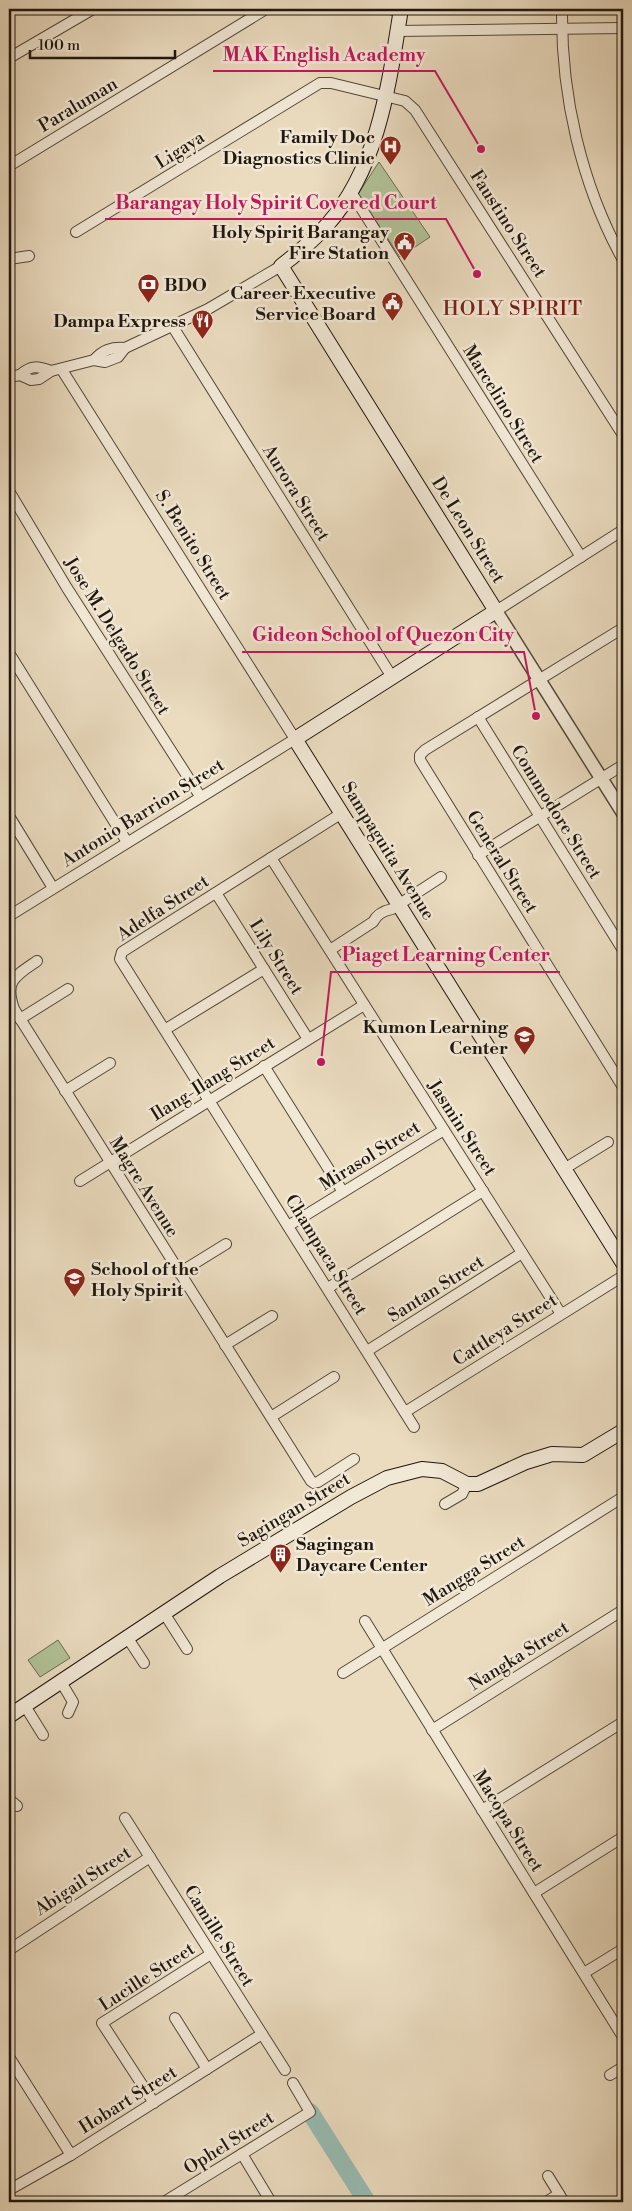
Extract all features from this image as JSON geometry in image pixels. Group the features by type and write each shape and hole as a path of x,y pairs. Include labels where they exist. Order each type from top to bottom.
{"main road":[{"path":"282,266 308,245 328,224 351,192 369,152 386,96 397,31 397,10"},
{"name":"De Leon Street","path":"282,266 496,611"},
{"path":"295,739 496,611"},
{"name":"Sampaguita Avenue","path":"295,739 342,813 396,907 623,1263"},
{"path":"467,1484 489,1481 526,1462 552,1454 583,1455 623,1431"},
{"name":"Sagingan Street","path":"9,1716 164,1613 343,1502 387,1478 422,1469 442,1471 467,1484"}],"street":[{"path":"9,58 93,9"},
{"name":"Paraluman","path":"9,166 266,9"},
{"path":"562,9 566,84 576,139 592,192 623,260"},
{"path":"397,31 623,28"},
{"name":"Ligaya","path":"76,232 313,85 326,82 386,96"},
{"name":"Faustino Street","path":"386,96 405,101 415,110 623,435"},
{"name":"Marcelino Street","path":"351,192 581,557"},
{"path":"9,259 29,256"},
{"path":"14,376 35,380 51,371 62,370 94,360 102,352 114,347 125,348 173,327 282,266"},
{"name":"Aurora Street","path":"173,327 392,677"},
{"name":"S. Benito Street","path":"62,370 295,739"},
{"name":"Jose M. Delgado Street","path":"9,491 67,588 200,796"},
{"path":"496,611 623,530"},
{"name":"De Leon Street","path":"496,611 623,813"},
{"path":"478,717 623,628"},
{"path":"9,653 128,842"},
{"name":"General Street","path":"478,717 425,750 420,755 421,765 623,1088"},
{"name":"Commodore Street","path":"478,717 623,950"},
{"name":"Antonio Barrion Street","path":"9,916 200,796 295,739"},
{"path":"478,855 623,765"},
{"name":"Adelfa Street","path":"210,1100 166,1029 124,968 120,955 342,813"},
{"path":"9,816 53,888"},
{"name":"Jasmin Street","path":"271,858 561,1314"},
{"path":"330,950 372,922 376,916 385,910 396,907 441,877"},
{"name":"Lily Street","path":"216,893 308,1039"},
{"name":"Magre Avenue","path":"37,961 16,976 9,988 10,998 20,1020 224,1344 314,1483 354,1459"},
{"path":"166,1029 264,968"},
{"path":"20,1020 68,989"},
{"name":"Ilang-Ilang Street","path":"80,1181 364,1005"},
{"path":"65,1091 110,1063"},
{"path":"264,1066 343,1192"},
{"name":"Champaca Street","path":"210,1100 414,1427"},
{"name":"Mirasol Street","path":"288,1226 444,1130"},
{"path":"564,1169 608,1142"},
{"path":"328,1288 483,1191"},
{"path":"179,1273 226,1244"},
{"name":"Santan Street","path":"367,1352 522,1253"},
{"name":"Cattleya Street","path":"405,1412 623,1276"},
{"path":"224,1344 272,1316"},
{"path":"271,1417 334,1377"},
{"path":"445,1504 462,1494 467,1484"},
{"name":"Mangga Street","path":"343,1673 623,1497"},
{"name":"Nangka Street","path":"432,1730 623,1610"},
{"path":"164,1613 187,1649"},
{"name":"Macopa Street","path":"365,1621 623,2037"},
{"path":"127,1637 144,1663"},
{"path":"61,1682 72,1702 68,1713"},
{"path":"25,1706 43,1735"},
{"path":"482,1810 623,1722"},
{"name":"Camille Street","path":"125,1818 285,2070"},
{"path":"534,1893 623,1837"},
{"name":"Abigail Street","path":"9,1950 150,1857"},
{"path":"584,1973 623,1949"},
{"name":"Lucille Street","path":"154,2104 102,2023 211,1954"},
{"path":"175,2018 207,2070"},
{"name":"Hobart Street","path":"9,2190 71,2155 154,2104 262,2034"},
{"path":"9,2057 71,2155"},
{"path":"610,2075 623,2067"},
{"name":"Ophel Street","path":"171,2201 310,2112 293,2083"},
{"path":"242,2154 271,2202"},
{"path":"546,2202 561,2198 548,2176"}],"green space":[{"path":"379,162 430,237 400,257 358,194"},
{"path":"58,1640 70,1658 40,1677 28,1660"}],"waterway":[{"path":"310,2112 367,2202"}],"place":[{"name":"MAK English Academy","path":"481,149"},
{"name":"Family Doc Diagnostics Clinic","path":"391,166"},
{"name":"Holy Spirit Barangay Fire Station","path":"405,261"},
{"name":"Barangay Holy Spirit Covered Court","path":"477,274"},
{"name":"BDO","path":"148,304"},
{"name":"Career Executive Service Board","path":"392,322"},
{"name":"Dampa Express","path":"202,340"},
{"name":"Gideon School of Quezon City","path":"536,716"},
{"name":"Kumon Learning Center","path":"524,1056"},
{"name":"Piaget Learning Center","path":"321,1062"},
{"name":"School of the Holy Spirit","path":"75,1298"},
{"name":"Sagingan Daycare Center","path":"280,1573"}],"district":[{"name":"HOLY SPIRIT","path":"513,309"}]}
